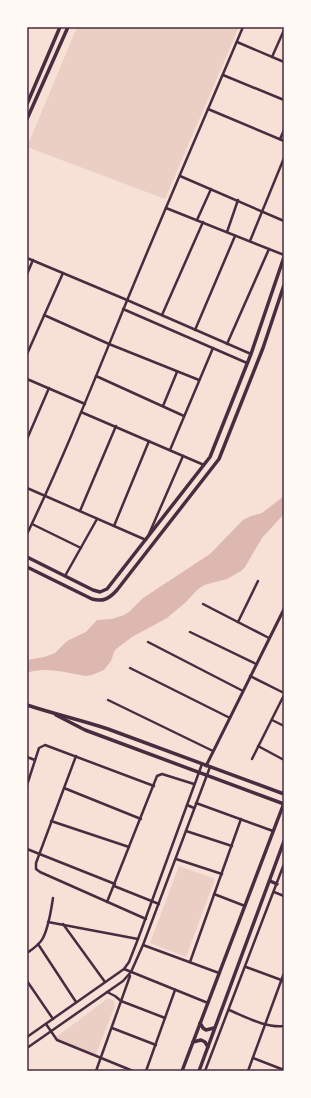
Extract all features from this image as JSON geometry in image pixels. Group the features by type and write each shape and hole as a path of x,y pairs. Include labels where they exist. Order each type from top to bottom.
{"main road":[{"path":"27,104 60,27"},
{"path":"27,119 68,27"},
{"path":"27,558 93,590 100,592 105,591 210,457 248,364 284,256"},
{"path":"27,567 92,599 103,600 111,597 219,459 263,348 284,285"},
{"path":"271,296 279,299"},
{"path":"221,430 230,433"},
{"path":"27,705 51,713 84,720 284,794"},
{"path":"51,713 85,730 284,804 182,1071"},
{"path":"199,1071 284,841"},
{"path":"270,881 277,884"},
{"path":"200,1023 206,1030 214,1028"},
{"path":"193,1042 201,1040 205,1042 208,1047"}],"street":[{"path":"27,534 85,404 123,309 243,27"},
{"path":"272,57 284,30"},
{"path":"237,42 284,62"},
{"path":"223,75 284,100"},
{"path":"208,109 284,141"},
{"path":"280,139 284,130"},
{"path":"250,241 284,158"},
{"path":"180,176 284,221"},
{"path":"197,220 211,189"},
{"path":"227,232 238,200"},
{"path":"166,208 284,256"},
{"path":"162,315 203,222"},
{"path":"195,330 236,236"},
{"path":"227,344 269,249"},
{"path":"27,258 251,354"},
{"path":"27,274 33,260"},
{"path":"27,354 63,273"},
{"path":"123,309 248,364"},
{"path":"44,315 109,344 199,380"},
{"path":"170,450 213,348"},
{"path":"163,406 177,372"},
{"path":"96,376 184,416"},
{"path":"27,379 85,404"},
{"path":"27,439 50,388"},
{"path":"81,412 204,465"},
{"path":"80,511 116,426"},
{"path":"114,526 149,441"},
{"path":"27,488 146,540 183,456"},
{"path":"65,577 97,519"},
{"path":"32,524 80,548"},
{"path":"238,622 258,581"},
{"path":"203,604 269,638"},
{"path":"27,1037 124,969 129,962 199,772 206,766 284,609"},
{"path":"190,632 256,664"},
{"path":"148,642 243,691"},
{"path":"130,668 230,718"},
{"path":"250,676 284,694 252,759"},
{"path":"108,700 213,751"},
{"path":"272,720 284,726"},
{"path":"27,783 39,748 45,745 154,786"},
{"path":"258,746 284,760"},
{"path":"76,756 35,866 38,871 146,919"},
{"path":"27,757 35,760"},
{"path":"96,1071 131,972 159,904 207,775 206,766"},
{"path":"107,902 157,776 162,774 194,784"},
{"path":"64,788 141,819"},
{"path":"196,803 273,831"},
{"path":"187,805 194,808"},
{"path":"190,962 241,819"},
{"path":"51,821 129,848"},
{"path":"186,831 232,846"},
{"path":"27,849 40,853 159,904"},
{"path":"176,859 222,874"},
{"path":"205,1071 246,967 284,864"},
{"path":"274,892 284,896"},
{"path":"214,894 245,906"},
{"path":"27,953 43,939 53,898"},
{"path":"48,922 138,939"},
{"path":"62,924 105,982"},
{"path":"38,944 76,1002"},
{"path":"143,945 219,973"},
{"path":"246,967 282,981"},
{"path":"124,969 208,1003"},
{"path":"27,1048 127,978 131,972"},
{"path":"248,1071 284,973"},
{"path":"27,981 53,1019"},
{"path":"146,1071 175,990"},
{"path":"107,992 121,1001 166,1018"},
{"path":"229,1010 266,1025 275,1027 284,1026"},
{"path":"46,1024 50,1032 57,1040 133,1071"},
{"path":"112,1028 156,1045"},
{"path":"253,1058 284,1070"}],"shaded area":[{"path":"77,27 239,27 165,199 27,147"},
{"path":"284,496 284,514 262,538 245,567 241,571 227,579 204,585 197,590 186,602 167,618 132,637 116,649 111,661 104,670 86,676 48,670 27,673 27,660 44,657 55,653 67,641 86,632 97,620 112,619 124,615 143,598 210,554 243,520 262,513"},
{"path":"179,866 215,879 186,957 150,943"},
{"path":"107,999 114,1001 115,1006 96,1054 55,1038"}]}
